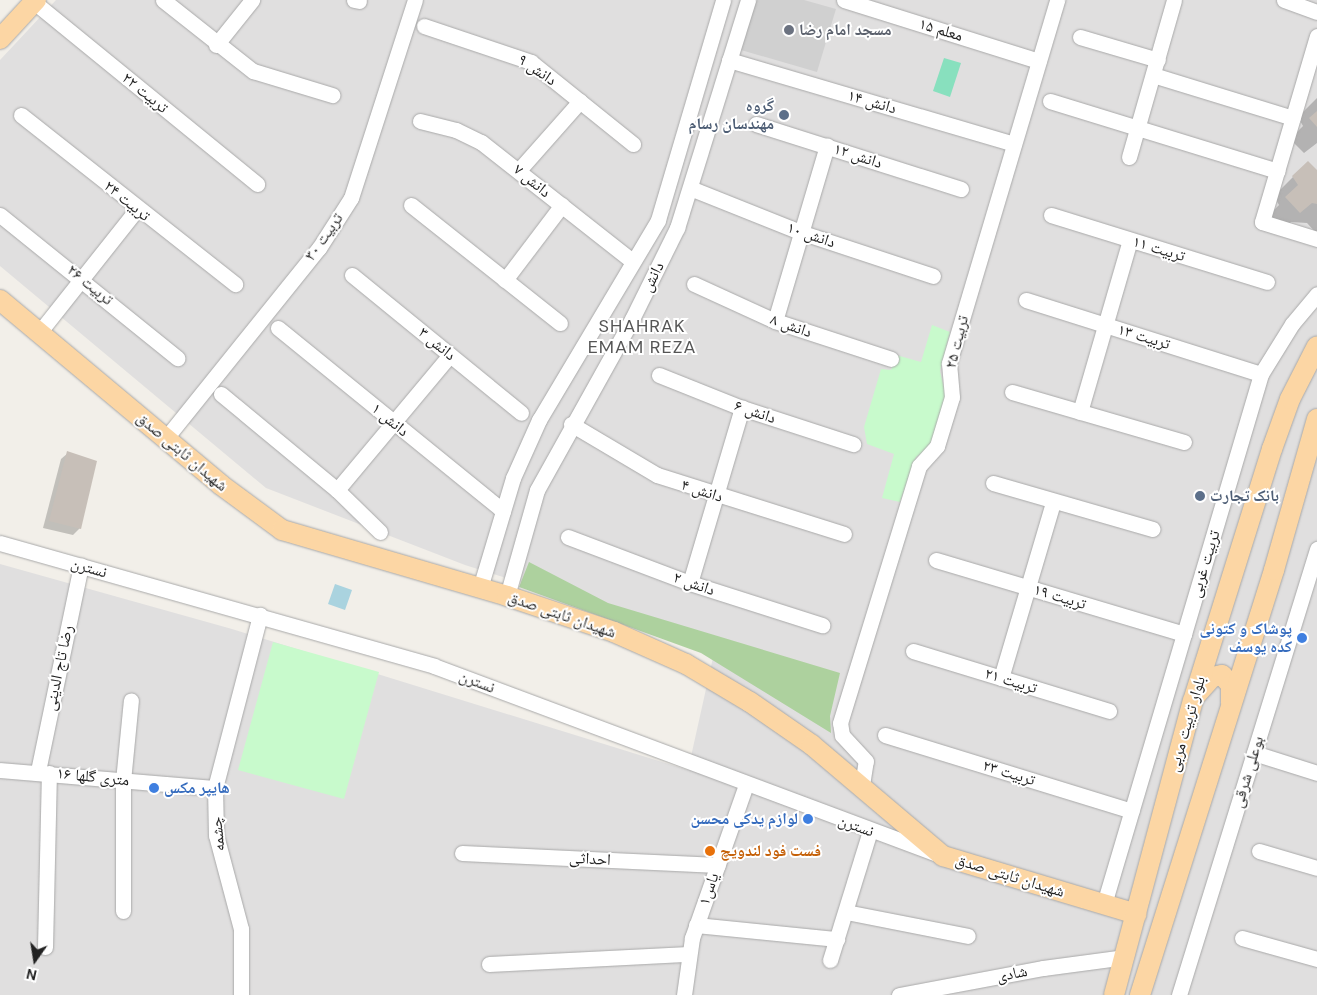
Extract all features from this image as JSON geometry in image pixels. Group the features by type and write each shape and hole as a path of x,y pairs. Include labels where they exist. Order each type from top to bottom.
{"main road":[{"path":"0,39 35,1"},
{"name":"شهیدان ثابتی صدق","path":"0,300 38,334 221,485 282,530 507,596 614,632 686,664 750,702 812,745 943,856 1136,914"},
{"name":"بلوار تربیت مربی","path":"1114,995 1193,701 1272,449 1290,399 1317,346"},
{"path":"1140,995 1230,712 1317,419"},
{"path":"1193,701 1207,681 1222,675 1232,685 1230,712"}],"street":[{"path":"164,0 216,45 252,71 332,94"},
{"path":"216,45 252,0"},
{"name":"تربیت ۳۰","path":"166,438 319,248 351,198 415,0"},
{"name":"دانش","path":"480,588 513,478 539,420 658,220 723,0"},
{"name":"دانش","path":"507,596 537,490 632,319 677,228 748,0"},
{"name":"معلم ۱۵","path":"844,0 1039,61"},
{"name":"تربیت ۲۵","path":"862,786 866,761 842,735 840,723 919,466 937,446 952,398 948,363 1057,0"},
{"path":"1129,157 1174,0"},
{"path":"1284,0 1317,12"},
{"name":"تربیت ۲۲","path":"35,1 257,184"},
{"name":"دانش ۹","path":"424,26 531,62 633,144"},
{"path":"1317,36 1262,222 1317,239"},
{"path":"1080,37 1156,68 1293,118"},
{"name":"دانش ۱۴","path":"729,60 1014,144"},
{"path":"519,170 580,101"},
{"path":"1050,101 1277,171"},
{"name":"تربیت ۲۴","path":"21,115 137,209 235,284"},
{"name":"دانش ۷","path":"420,121 456,130 481,142 519,170 632,261"},
{"name":"دانش ۱۲","path":"756,124 961,189"},
{"path":"775,321 827,146"},
{"name":"دانش ۱۰","path":"690,188 800,232 934,276"},
{"path":"411,205 560,322"},
{"path":"506,280 562,206"},
{"path":"38,334 137,209"},
{"name":"تربیت ۲۶","path":"0,215 82,279 177,358"},
{"name":"تربیت ۱۱","path":"1051,215 1268,282"},
{"path":"658,220 677,228"},
{"path":"1080,412 1130,240"},
{"name":"دانش ۳","path":"352,274 521,413"},
{"name":"دانش ۸","path":"694,284 775,321 891,359"},
{"name":"تربیت غربی","path":"1104,904 1261,374 1292,324 1317,294"},
{"name":"تربیت ۱۳","path":"1026,300 1261,374"},
{"name":"دانش ۱","path":"278,328 503,511"},
{"path":"337,490 450,355"},
{"name":"دانش ۶","path":"659,375 742,408 853,444"},
{"path":"1012,392 1184,442"},
{"path":"221,394 337,490 380,532"},
{"path":"690,583 714,496 742,408"},
{"name":"دانش ۴","path":"572,424 656,475 714,496 844,534"},
{"path":"993,483 1053,502 1152,529"},
{"path":"1001,678 1053,502"},
{"name":"دانش ۲","path":"568,538 690,583 822,625"},
{"name":"نسترن","path":"0,543 260,615 434,666 870,832 943,856"},
{"name":"بوعلی شرقی","path":"1179,995 1254,753 1312,586 1317,549"},
{"name":"تربیت ۱۹","path":"936,560 1184,634"},
{"name":"رضا تاج الدینی","path":"45,946 44,772 81,565"},
{"name":"چشمه","path":"241,995 241,929 216,835 215,788 260,615"},
{"name":"تربیت ۲۱","path":"913,651 1109,711"},
{"path":"123,911 123,781 131,700"},
{"name":"تربیت ۲۳","path":"885,735 1132,811"},
{"path":"1254,753 1317,773"},
{"name":"۱۶ متری گلها","path":"0,770 44,772 123,781 215,788"},
{"name":"یاس۱","path":"684,995 689,954 696,925 746,785"},
{"path":"830,960 870,832"},
{"path":"1259,851 1317,868"},
{"name":"احداثی","path":"462,853 718,865"},
{"path":"846,912 968,936"},
{"path":"696,925 837,938"},
{"path":"1242,938 1317,959"},
{"path":"489,964 689,954"},
{"name":"شادی","path":"899,995 1125,957"},
{"path":"974,981 982,995"}],"shaded area":[{"path":"56,0 1317,0 1317,995 0,995 0,564 232,629 688,770 716,644 465,565 266,488 0,266 0,60"},
{"name":"مسجد امام رضا","path":"756,0 804,0 836,9 817,72 741,50"}],"green space":[{"path":"944,58 961,63 950,97 933,91"},
{"path":"932,325 950,332 940,371 946,396 931,447 916,457 900,502 882,498 894,454 867,444 864,427 881,369 891,370 896,355 921,362"},
{"path":"529,562 608,603 840,673 830,716 831,733 701,653 519,587"},
{"path":"273,642 379,672 344,799 238,770"}],"water":[{"path":"335,584 352,590 345,610 328,604"}],"building":[{"path":"1317,111 1317,127 1309,118"},
{"path":"1308,161 1317,170 1317,204 1312,203 1300,213 1285,197 1298,185 1292,176"},
{"path":"67,451 97,461 81,529 49,521"}],"place":[{"name":"مسجد امام رضا","path":"789,30"},
{"name":"گروه مهندسان رسام","path":"784,115"},
{"name":"بانک تجارت","path":"1200,496"},
{"name":"پوشاک و کتونی کده یوسف","path":"1302,638"},
{"name":"هایپر مکس","path":"154,788"},
{"name":"لوازم یدکی محسن","path":"808,819"},
{"name":"فست فود لندویچ","path":"710,851"}],"district":[{"name":"SHAHRAK EMAM REZA","path":"642,337"}]}
